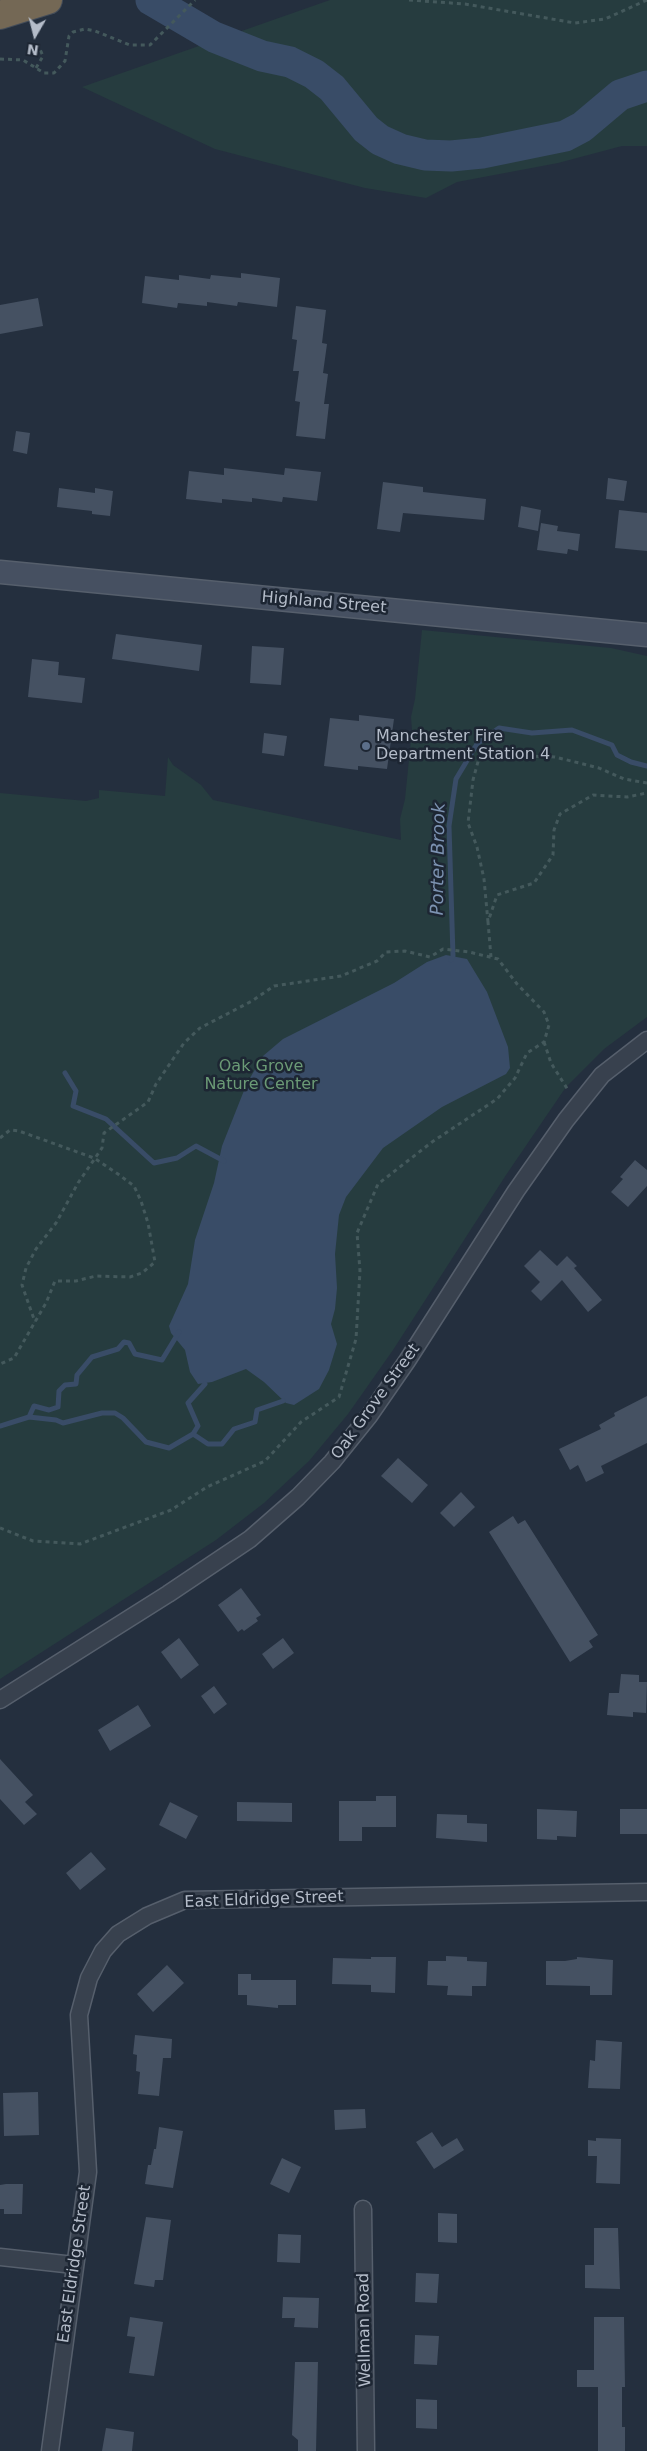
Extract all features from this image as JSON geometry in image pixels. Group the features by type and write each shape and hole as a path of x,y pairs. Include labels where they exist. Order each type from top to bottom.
{"highway":[{"path":"9,12 48,0"}],"main road":[{"name":"Highland Street","path":"0,572 647,636"}],"street":[{"name":"Oak Grove Street","path":"0,1700 168,1594 250,1539 298,1497 325,1469 375,1408 516,1191 578,1104 602,1075 647,1040"},
{"name":"East Eldridge Street","path":"50,2451 88,2172 79,2015 89,1978 103,1951 118,1934 147,1916 185,1900 647,1892"},
{"name":"Wellman Road","path":"363,2209 366,2451"},
{"path":"0,2257 74,2265"}],"path":[{"path":"0,58 23,60 44,73 58,71 65,61 68,38 78,30 95,31 137,47 150,45 195,0"},
{"path":"409,0 465,4 575,24 605,19 647,0"},
{"path":"36,68 43,56 38,45"},
{"path":"492,958 484,879 477,847 468,823 473,780 479,758 496,755 555,757 599,768 624,779 647,782"},
{"path":"488,922 497,895 534,882 553,855 554,830 560,814 593,795 627,797 647,793"},
{"path":"35,1322 22,1285 26,1268 102,1148 104,1134 148,1102 156,1084 184,1043 200,1028 252,1001 274,986 341,976 377,962 386,952 405,951 430,957 443,949 464,951 498,959 517,984 544,1012 549,1024 544,1042 551,1063 578,1104"},
{"path":"0,1528 33,1541 80,1544 162,1513 207,1487 265,1461 301,1422 338,1397 356,1339 360,1271 357,1233 378,1184 432,1142 497,1099 514,1078 527,1053 544,1042"},
{"path":"0,1138 10,1130 19,1131 94,1158 134,1186 148,1223 155,1262 142,1273 130,1277 96,1276 76,1281 55,1282 46,1303 14,1358 0,1364"}],"green space":[{"path":"330,0 647,0 647,146 622,146 558,163 457,182 426,198 365,188 215,149 82,87"},
{"name":"Oak Grove Nature Center","path":"422,630 611,648 647,656 647,1017 604,1049 566,1087 506,1175 393,1350 348,1414 309,1461 264,1503 216,1540 0,1679 0,793 86,801 99,798 99,790 165,796 168,757 173,765 201,785 213,800 401,840 400,819 405,799 412,730 411,717 415,699"}],"water":[{"path":"446,955 467,959 487,992 508,1047 510,1068 506,1074 442,1107 383,1148 346,1197 339,1215 335,1254 337,1288 331,1324 337,1344 329,1370 319,1389 294,1405 286,1403 264,1382 246,1369 212,1382 198,1384 190,1372 185,1350 171,1333 169,1326 188,1284 195,1240 214,1183 222,1146 247,1083 263,1056 283,1039 394,983 427,962"}],"building":[{"path":"241,273 280,278 277,307 238,302 237,306 207,302 207,306 178,303 177,308 142,303 145,276 179,280 179,275 210,279 211,275 241,278"},
{"path":"38,298 43,326 0,334 0,305"},
{"path":"296,306 326,310 322,343 327,344 323,373 328,374 324,404 329,404 325,439 296,436 300,402 295,401 299,371 293,371 297,340 292,339"},
{"path":"16,431 30,433 27,454 13,451"},
{"path":"224,468 284,475 285,468 321,472 317,501 283,497 282,502 252,498 252,502 222,499 222,503 186,499 189,471 224,475"},
{"path":"608,478 627,481 624,501 606,499"},
{"path":"383,482 423,487 423,492 486,499 484,520 403,513 400,532 377,529"},
{"path":"59,488 95,493 95,488 113,491 110,516 92,514 92,511 57,507"},
{"path":"521,506 541,510 538,531 518,527"},
{"path":"619,510 647,513 647,551 615,548"},
{"path":"541,523 558,526 557,531 580,534 578,551 568,549 567,554 537,550"},
{"path":"116,634 202,645 199,671 112,659"},
{"path":"252,646 284,648 281,685 250,683"},
{"path":"32,659 59,662 58,675 85,678 82,703 28,697"},
{"path":"359,715 394,719 387,769 358,766 358,770 324,766 330,718 359,721"},
{"path":"264,733 287,736 284,756 262,753"},
{"path":"635,1160 647,1170 647,1186 628,1207 611,1192 623,1179 620,1177"},
{"path":"540,1250 557,1266 567,1256 577,1266 574,1268 602,1300 588,1312 562,1280 541,1301 531,1291 540,1282 524,1266"},
{"path":"647,1396 647,1443 601,1466 604,1473 586,1482 578,1465 570,1470 559,1449 601,1429 599,1425 615,1416 614,1413"},
{"path":"398,1458 428,1485 412,1503 381,1476"},
{"path":"461,1492 475,1507 454,1527 440,1513"},
{"path":"513,1516 518,1524 525,1520 598,1635 589,1641 593,1647 570,1662 489,1532"},
{"path":"241,1588 261,1615 256,1618 258,1621 244,1631 242,1629 238,1632 218,1605"},
{"path":"179,1638 199,1665 181,1679 161,1652"},
{"path":"283,1638 294,1653 273,1669 262,1654"},
{"path":"621,1674 639,1675 639,1682 647,1682 646,1713 633,1712 633,1717 607,1715 609,1693 619,1693"},
{"path":"214,1686 227,1704 214,1714 201,1696"},
{"path":"138,1705 151,1726 110,1751 98,1730"},
{"path":"0,1759 33,1795 25,1802 37,1814 24,1825 0,1799"},
{"path":"376,1796 396,1796 396,1827 362,1827 362,1841 339,1841 339,1801 376,1801"},
{"path":"170,1802 198,1816 186,1839 159,1825"},
{"path":"237,1802 292,1803 292,1822 237,1821"},
{"path":"537,1809 577,1811 576,1837 557,1836 557,1840 537,1839"},
{"path":"620,1809 647,1809 647,1834 620,1834"},
{"path":"437,1814 467,1815 467,1823 487,1824 487,1842 436,1838"},
{"path":"91,1852 106,1869 80,1890 66,1873"},
{"path":"446,1956 467,1957 467,1961 487,1962 486,1986 472,1986 472,1996 447,1995 448,1986 427,1985 428,1961 446,1961"},
{"path":"371,1957 396,1957 395,1993 371,1992 371,1985 332,1984 333,1958 371,1959"},
{"path":"577,1957 613,1960 612,1995 590,1995 590,1986 546,1985 546,1961 565,1961 577,1959"},
{"path":"167,1965 184,1983 153,2012 137,1994"},
{"path":"238,1974 251,1974 251,1980 296,1980 296,2005 278,2005 278,2008 247,2005 247,1995 238,1995"},
{"path":"135,2035 172,2039 171,2058 163,2058 159,2096 138,2094 140,2072 136,2071 137,2055 133,2054"},
{"path":"596,2040 622,2042 620,2089 588,2088 590,2060 595,2061"},
{"path":"38,2092 39,2135 4,2136 3,2093"},
{"path":"365,2109 366,2128 335,2130 334,2110"},
{"path":"159,2127 183,2131 173,2188 145,2184 148,2165 151,2165 154,2149 156,2149"},
{"path":"432,2132 442,2147 457,2138 464,2150 434,2169 416,2142"},
{"path":"596,2138 621,2139 620,2184 596,2183 597,2156 588,2156 588,2140 596,2141"},
{"path":"282,2158 301,2167 289,2193 270,2184"},
{"path":"23,2184 22,2214 4,2214 4,2209 0,2209 0,2185"},
{"path":"438,2213 457,2214 457,2243 438,2242"},
{"path":"146,2217 171,2220 163,2280 155,2280 154,2287 134,2284"},
{"path":"594,2228 618,2228 620,2289 585,2288 585,2265 594,2265"},
{"path":"278,2234 301,2235 300,2263 277,2262"},
{"path":"416,2273 439,2274 437,2303 415,2302"},
{"path":"283,2297 319,2298 318,2328 294,2327 295,2318 282,2318"},
{"path":"130,2317 163,2322 154,2376 129,2373 135,2337 127,2336"},
{"path":"594,2317 624,2317 625,2387 622,2387 622,2427 625,2427 625,2451 598,2451 598,2387 577,2387 577,2370 594,2370"},
{"path":"415,2335 439,2336 437,2365 414,2364"},
{"path":"295,2362 318,2362 316,2451 298,2451 298,2440 292,2435"},
{"path":"416,2399 437,2400 437,2429 416,2428"},
{"path":"106,2428 134,2432 132,2451 102,2451"}],"waterway":[{"path":"151,0 214,37 262,56 290,62 314,74 332,88 366,129 380,140 400,149 425,155 451,156 482,153 565,136 582,127 620,95 647,86"},
{"name":"Porter Brook","path":"451,960 453,956 449,826 456,779 477,744 499,728 532,733 572,730 612,745 617,755 631,762 647,766"},
{"path":"65,1073 76,1091 73,1106 106,1119 154,1163 177,1158 196,1146 224,1161"},
{"path":"29,1417 34,1406 49,1410 58,1407 59,1391 65,1385 76,1384 77,1375 92,1357 118,1349 124,1342 129,1343 135,1354 162,1360 179,1332"},
{"path":"0,1426 29,1417 56,1420 63,1423 102,1413 115,1413 123,1418 146,1442 169,1448 193,1434 198,1426 188,1403 205,1384"},
{"path":"193,1434 208,1444 222,1444 234,1429 255,1422 257,1410 283,1401"}],"place":[{"name":"Manchester Fire Department Station 4","path":"366,746"}]}
